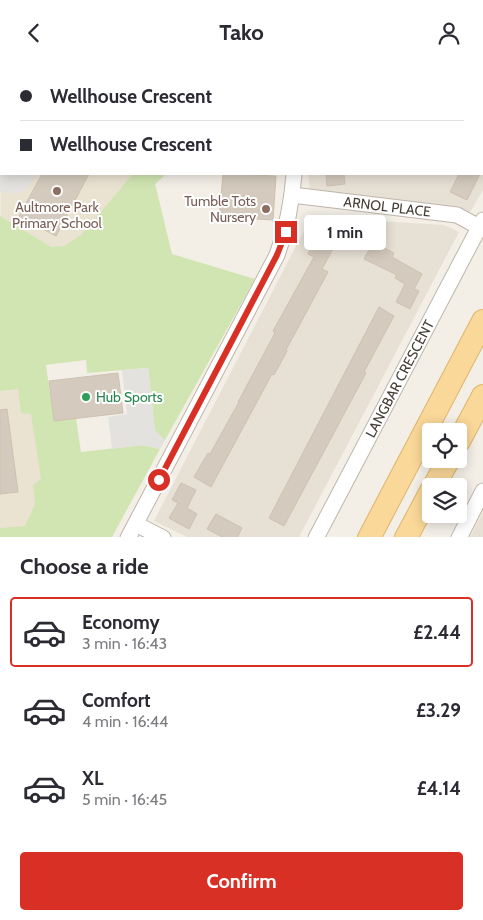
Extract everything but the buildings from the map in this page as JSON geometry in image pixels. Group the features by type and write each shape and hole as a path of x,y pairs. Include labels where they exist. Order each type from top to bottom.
{"main road":[{"path":"369,537 483,321"},
{"path":"467,426 483,396"},
{"path":"406,537 422,508"}],"street":[{"path":"128,537 277,255 286,232 294,175"},
{"name":"ARNOL PLACE","path":"292,195 457,215 481,223"},
{"name":"LANGBAR CRESCENT","path":"316,537 481,223"},
{"path":"458,537 483,491"},
{"path":"136,524 163,537"}],"shaded area":[{"path":"0,175 35,175 28,188 18,194 0,192"},
{"path":"1,175 165,175 155,184 172,255 0,295"},
{"path":"308,175 483,175 483,190 470,212 310,190"},
{"path":"311,217 444,225 459,232 299,537 187,537 154,521"},
{"path":"148,368 155,430 165,440 160,449 142,445 112,449 108,417 127,414 122,370"},
{"path":"0,370 34,376 47,492 25,537 0,537"},
{"path":"483,512 483,537 470,537"}],"green space":[{"path":"132,175 165,175 155,184 172,254 255,279 165,440 155,431 148,368 87,373 86,360 46,365 54,421 76,418 81,452 142,445 160,449 112,537 0,537 0,528 25,526 35,504 33,485 41,479 31,414 21,413 18,389 0,391 0,216 51,247 64,246 81,235"}],"place":[{"name":"Aultmore Park Primary School","path":"57,191"},
{"name":"Tumble Tots Nursery","path":"266,209"},
{"name":"Hub Sports","path":"86,397"}],"route":[{"path":"159,480 277,255 286,232"}]}
